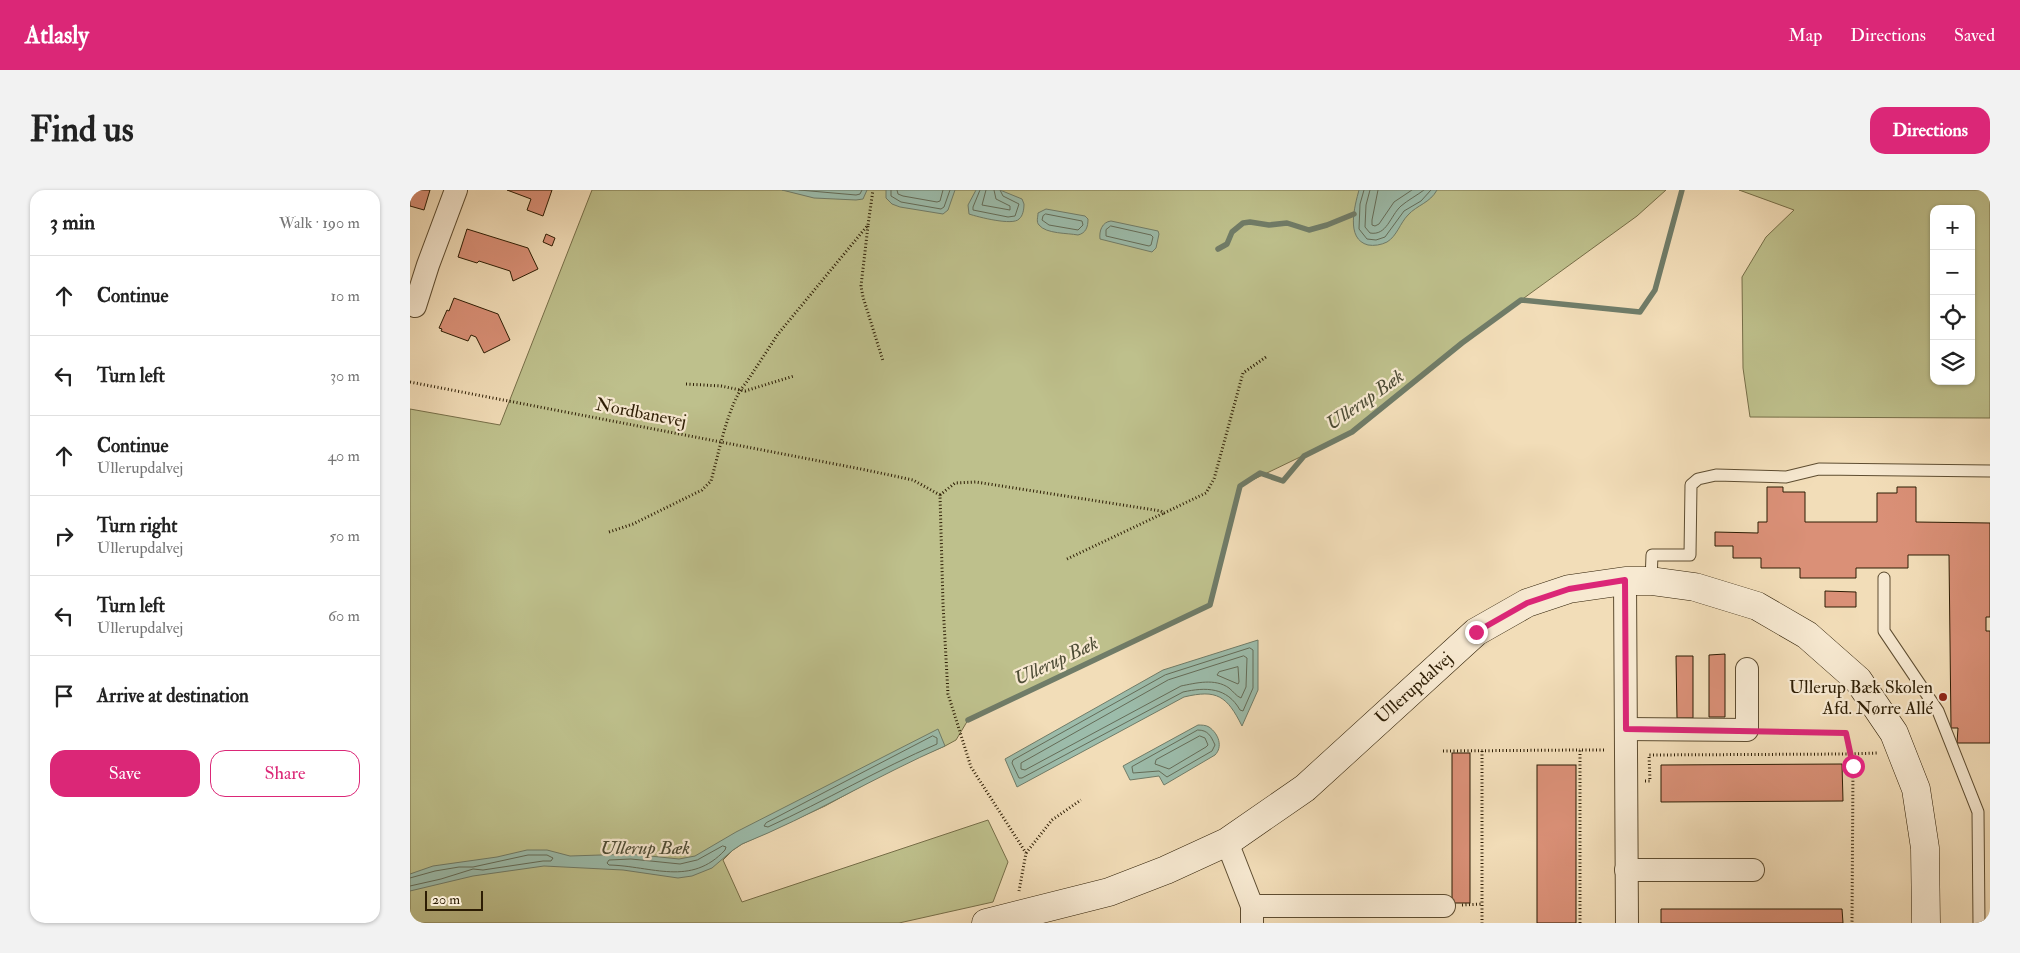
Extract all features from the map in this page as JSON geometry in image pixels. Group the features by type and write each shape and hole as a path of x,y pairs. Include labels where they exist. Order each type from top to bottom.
{"street":[{"path":"415,306 419,263 456,190"},
{"path":"1627,923 1626,740 1638,581"},
{"name":"Ullerupdalvej","path":"986,923 1109,892 1166,870 1227,842 1305,788 1476,632 1527,603 1569,589 1638,581 1695,587 1757,606 1805,634 1858,680 1894,733 1916,789 1925,848 1926,923"},
{"path":"1626,740 1747,730 1747,669"},
{"path":"1227,842 1252,914 1444,906"},
{"path":"1626,870 1753,870"}],"lane":[{"path":"1638,581 1652,555 1690,555 1691,485 1698,478 1716,475 1786,477 1818,469 1990,471"},
{"path":"1884,578 1884,631 1938,711 1978,812 1979,923"}],"path":[{"path":"873,190 861,286 883,361"},
{"path":"609,532 633,524 702,490 711,481 732,406 740,389 746,383 778,334 868,225"},
{"path":"1067,559 1206,493 1214,479 1243,373 1266,357"},
{"path":"686,384 752,390 794,376"},
{"name":"Nordbanevej","path":"410,382 913,480 940,496"},
{"path":"1026,854 971,766 948,694 940,496 955,483 976,482 1164,513"},
{"path":"1747,730 1773,733 1846,733 1853,766 1852,923"},
{"path":"1443,751 1580,750 1626,740"},
{"path":"1580,750 1580,923"},
{"path":"1482,751 1482,923"},
{"path":"1626,780 1650,781 1649,755 1902,752"},
{"path":"1022,915 1019,888 1026,854 1052,820 1081,800"}],"green space":[{"path":"592,190 1666,190 1637,216 1462,343 1352,432 1240,486 1210,605 968,720 956,740 904,763 825,806 742,844 723,860 742,902 988,820 1008,862 993,902 899,923 410,923 410,409 500,425"},
{"path":"1739,190 1990,190 1990,418 1750,417 1743,368 1742,277 1766,237 1794,210"}],"water":[{"path":"782,190 867,190 863,199 856,200 814,198"},
{"path":"886,190 955,190 948,210 943,214 892,204 886,198"},
{"path":"976,190 1000,190 1022,199 1024,206 1021,216 1019,219 1010,222 969,214 968,205"},
{"path":"1359,190 1437,190 1431,198 1408,215 1396,233 1387,242 1368,245 1361,242 1356,236 1354,229 1355,204"},
{"path":"1046,209 1085,216 1088,219 1088,225 1083,233 1078,235 1052,232 1042,228 1038,222 1038,213"},
{"path":"1111,221 1158,231 1156,248 1152,252 1100,239 1102,227 1105,223"},
{"path":"1258,640 1258,690 1242,726 1231,708 1220,697 1205,694 1184,697 1017,787 1005,759 1163,670"},
{"path":"1198,725 1209,727 1217,737 1219,748 1215,755 1164,785 1159,776 1130,780 1123,766"},
{"path":"938,729 945,746 794,821 742,844 712,868 692,876 678,878 623,870 544,866 473,876 410,891 410,874 433,866 497,857 527,850 547,850 570,856 631,854 679,859 695,856 736,832"}],"building":[{"path":"410,190 430,190 424,210 410,206"},
{"path":"507,190 552,190 543,216 527,210 531,199"},
{"path":"467,229 528,248 538,269 513,281 510,271 479,261 477,263 458,257"},
{"path":"546,234 555,238 552,246 543,242"},
{"path":"454,298 498,314 510,340 484,353 476,337 471,335 468,341 441,331 442,329 439,328"},
{"path":"1767,487 1783,487 1783,492 1805,492 1805,522 1877,522 1877,493 1897,493 1897,487 1916,487 1916,522 1990,523 1990,617 1986,617 1986,631 1990,631 1990,743 1957,743 1958,728 1951,728 1949,555 1908,555 1908,568 1856,568 1856,578 1800,578 1800,568 1761,568 1761,558 1733,558 1733,546 1715,546 1715,532 1758,533 1758,522 1767,522"},
{"path":"1825,591 1856,592 1856,607 1825,607"},
{"path":"1725,654 1725,717 1709,717 1709,655"},
{"path":"1676,656 1693,656 1693,718 1677,718"},
{"path":"1452,753 1470,753 1470,903 1452,903"},
{"path":"1842,764 1843,801 1661,802 1661,765"},
{"path":"1537,765 1576,765 1576,923 1537,923"},
{"path":"1661,909 1842,909 1843,923 1661,923"}],"waterway":[{"name":"Ullerup Bæk","path":"968,720 1210,605 1240,486 1260,473 1283,481 1304,456 1352,432 1462,343 1521,300 1640,312 1655,290 1682,190"},
{"path":"1218,249 1227,244 1232,232 1243,223 1250,222 1269,225 1287,223 1309,230 1354,214"}],"place":[{"name":"Ullerup Bæk Skolen Afd. Nørre Allé","path":"1943,697"}],"route":[{"path":"1476,632 1527,603 1569,589 1625,580 1626,729 1846,733 1853,766"}]}
